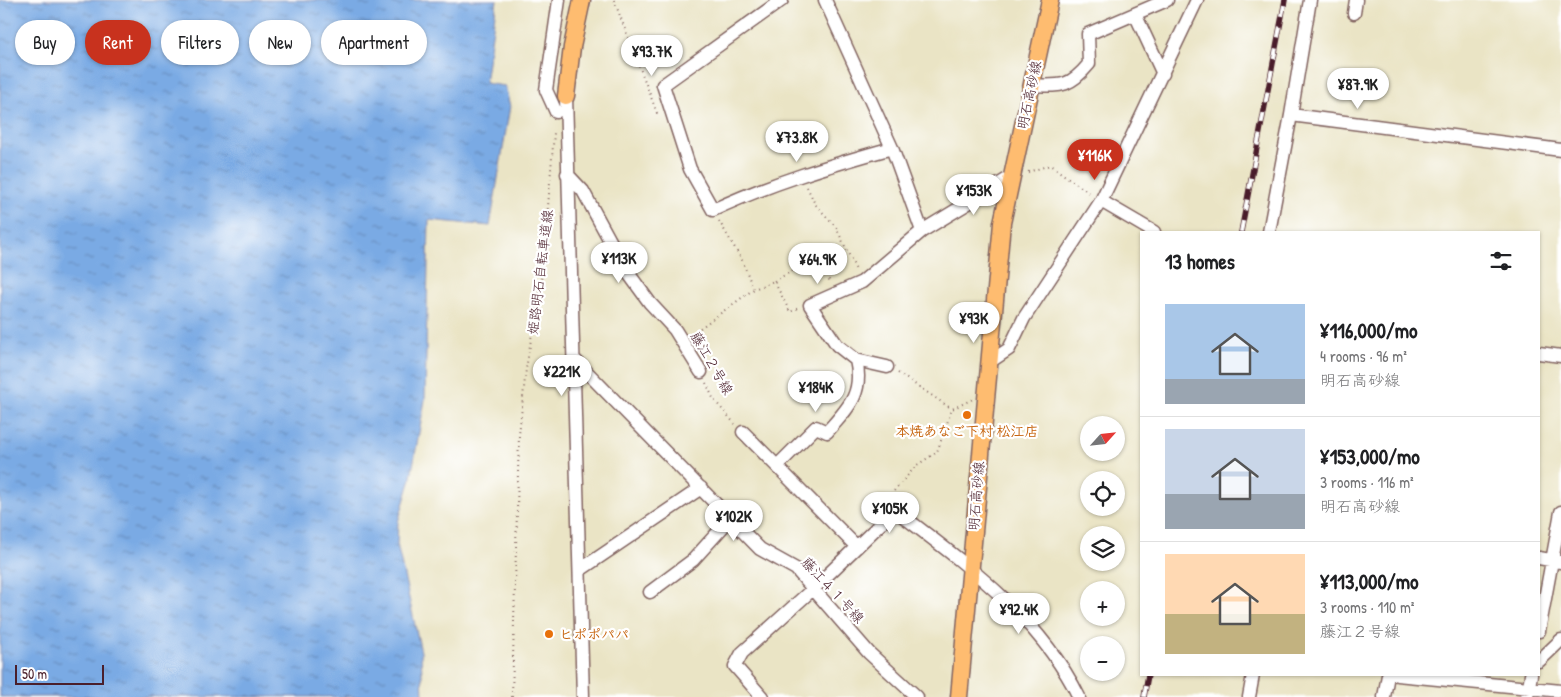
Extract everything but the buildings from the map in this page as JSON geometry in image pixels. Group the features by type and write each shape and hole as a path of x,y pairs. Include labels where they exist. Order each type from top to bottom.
{"main road":[{"path":"566,96 572,47 582,0"},
{"name":"明石高砂線","path":"959,697 1002,223 1050,0"}],"street":[{"path":"556,112 546,90 558,0"},
{"path":"782,0 663,85 690,169 714,210 752,192 824,167 892,148"},
{"path":"825,0 892,148 922,231"},
{"path":"1031,85 1060,86 1078,77 1089,64 1088,34 1167,0"},
{"path":"988,363 1009,349 1024,318 1101,201 1163,74 1193,0"},
{"path":"1269,231 1310,0"},
{"path":"1134,14 1163,74"},
{"path":"566,96 567,174 575,360 582,697"},
{"path":"1291,115 1561,150"},
{"name":"藤江２号線","path":"567,174 583,191 626,270 650,303 675,330 700,372"},
{"path":"887,367 856,360 837,345 810,305 862,282 922,231 1012,177"},
{"path":"1101,201 1152,231"},
{"path":"1540,353 1561,356"},
{"name":"藤江４１号線","path":"575,360 760,549 796,569 869,653 917,697"},
{"path":"777,466 816,427 827,432 851,404 860,377 856,360"},
{"path":"742,432 857,547"},
{"path":"580,570 701,488"},
{"path":"762,697 736,666 742,654 895,510 1000,593 1020,614 1068,674 1079,697"},
{"path":"1540,627 1556,561 1561,512"},
{"path":"650,592 693,560 730,519"},
{"path":"1540,558 1556,561"},
{"path":"1540,660 1561,640"},
{"path":"1249,697 1253,676"},
{"path":"1384,697 1388,676"},
{"path":"1409,676 1529,686 1561,691"}],"path":[{"path":"614,0 657,113 670,109"},
{"name":"姫路明石自転車道線","path":"512,697 518,435 526,369 543,268 556,112"},
{"path":"1012,177 1050,165 1101,201"},
{"path":"802,176 816,204 836,227 862,282"},
{"path":"714,210 742,260 754,289"},
{"path":"682,341 754,289 774,281 818,257 836,292"},
{"path":"774,281 790,312 810,305"},
{"path":"887,367 952,409"},
{"name":"藤江２号線","path":"700,372 714,400 742,432"},
{"path":"879,508 917,465 938,452 952,409 967,402"}],"water":[{"path":"0,0 497,0 485,83 505,86 510,106 490,226 429,220 425,400 410,482 398,522 397,544 421,652 423,697 0,697"}],"railway":[{"path":"1241,231 1285,0"},
{"path":"1144,697 1148,676"}],"place":[{"name":"本焼あなご下村 松江店","path":"967,415"},
{"name":"ヒポポパパ","path":"549,634"}]}
